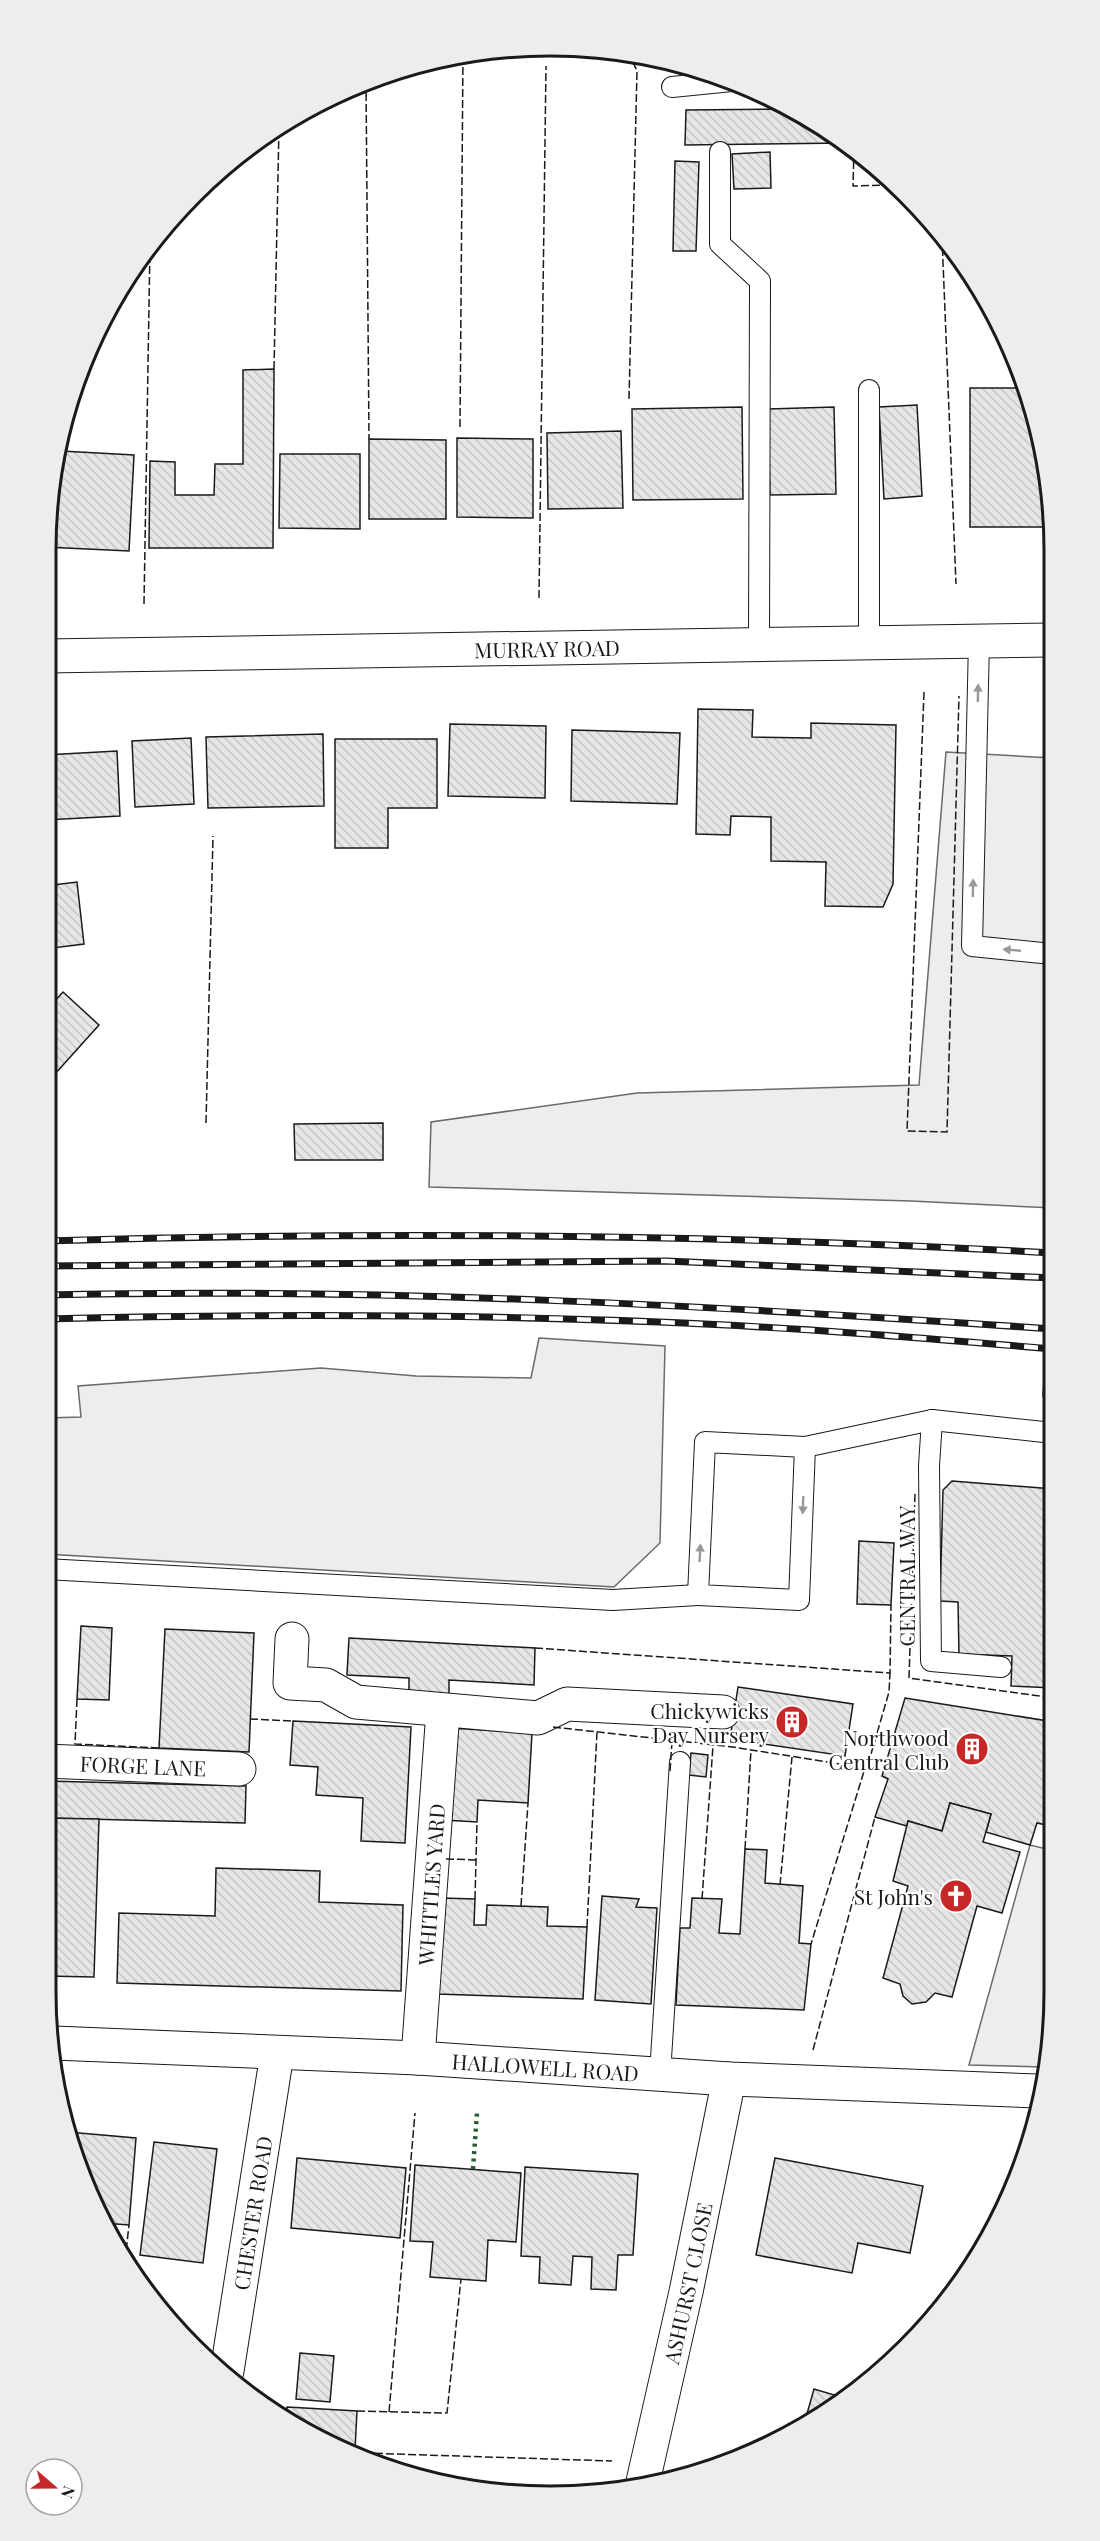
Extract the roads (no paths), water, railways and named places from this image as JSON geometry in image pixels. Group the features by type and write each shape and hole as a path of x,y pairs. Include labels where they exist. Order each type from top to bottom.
{"street":[{"name":"MURRAY ROAD","path":"56,656 1044,640"},
{"path":"292,1639 290,1683 326,1685 356,1702 538,1718 567,1704 723,1712"},
{"name":"WHITTLES YARD","path":"418,2058 443,1711"},
{"name":"FORGE LANE","path":"56,1761 239,1769"},
{"name":"HALLOWELL ROAD","path":"59,2043 418,2058 729,2079 1034,2091"},
{"name":"CHESTER ROAD","path":"228,2366 277,2054"},
{"name":"ASHURST CLOSE","path":"644,2476 686,2292 729,2079"}],"lane":[{"path":"672,87 712,83"},
{"path":"720,152 720,244 760,281 759,643"},
{"path":"869,390 869,642"},
{"path":"979,641 972,946 1044,953"},
{"path":"698,1594 705,1442 805,1447 932,1420 1044,1432"},
{"name":"CENTRAL WAY","path":"932,1420 929,1466 930,1661 1001,1667"},
{"path":"56,1570 613,1600 698,1594 799,1600 805,1447"},
{"path":"660,2074 680,1762"}],"railway":[{"path":"56,1241 297,1236 549,1236 801,1242 1044,1253"},
{"path":"56,1266 666,1261 1044,1278"},
{"path":"56,1295 297,1294 549,1300 1044,1328"},
{"path":"56,1319 352,1316 582,1319 807,1330 1044,1348"}],"place":[{"name":"Chickywicks Day Nursery","path":"792,1722"},
{"name":"Northwood Central Club","path":"972,1749"},
{"name":"St John's","path":"956,1896"}]}
